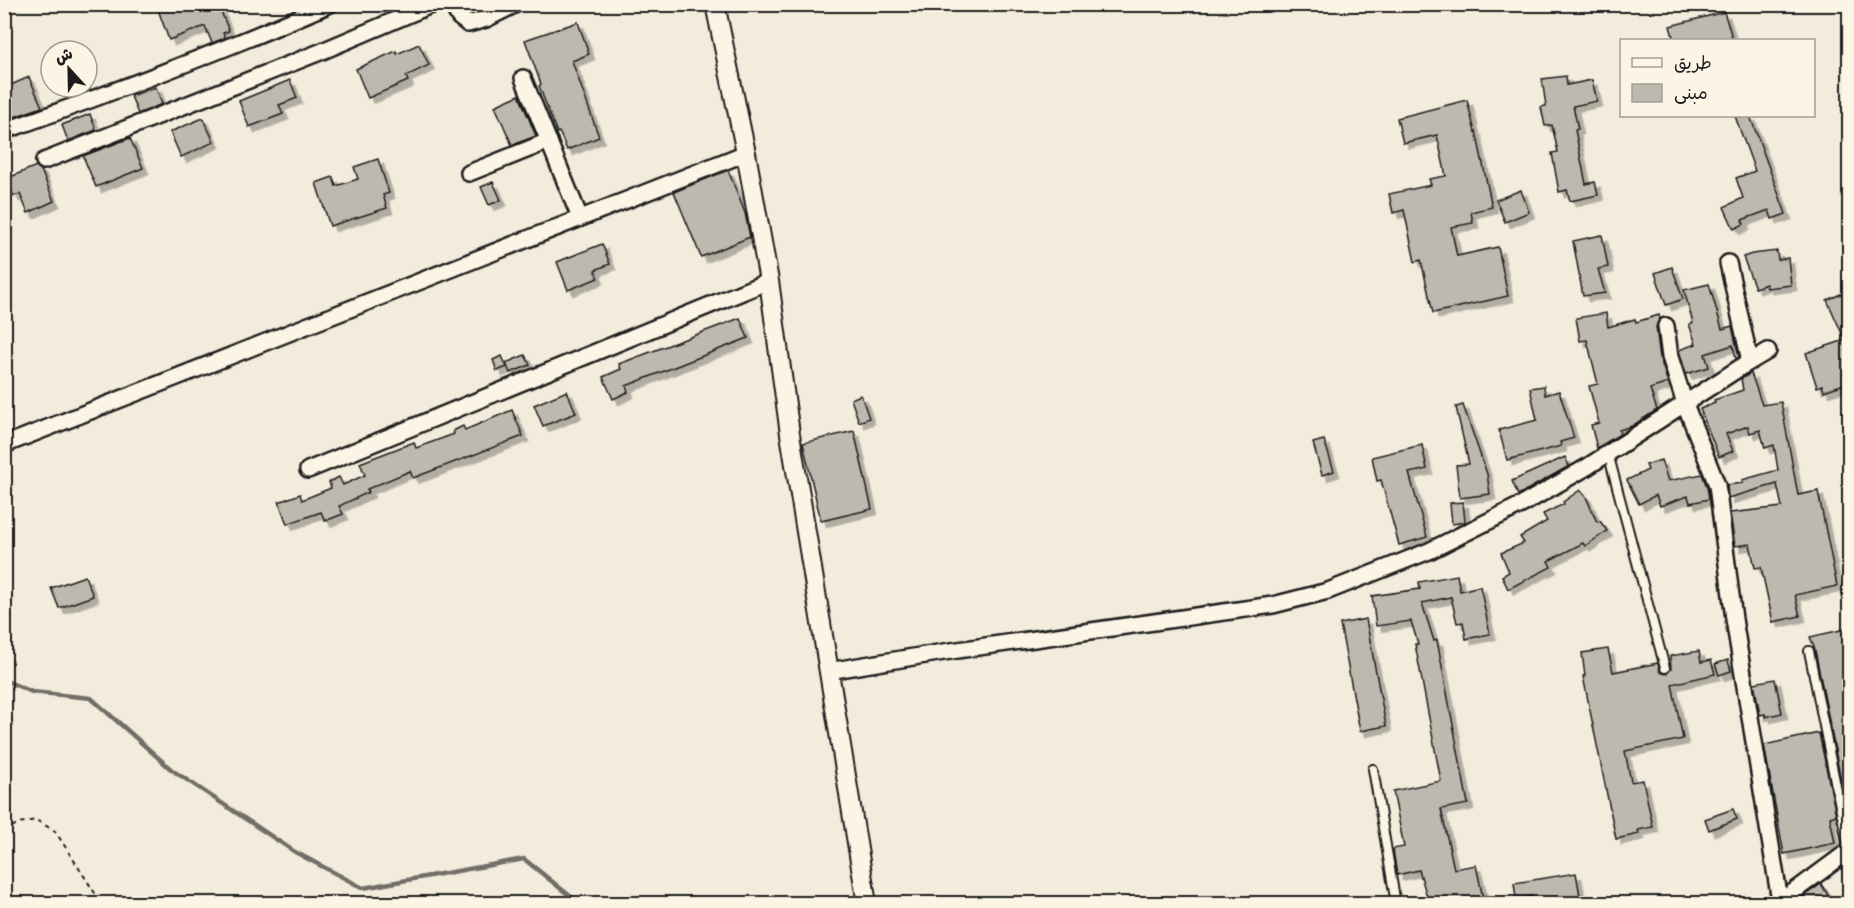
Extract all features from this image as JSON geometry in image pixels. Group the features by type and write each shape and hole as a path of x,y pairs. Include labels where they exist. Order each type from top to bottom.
{"street":[{"path":"4,131 220,51 330,4"},
{"path":"44,161 320,52 433,4"},
{"path":"452,4 459,17 468,24 486,19 516,4"},
{"path":"715,4 770,281 790,434 867,903"},
{"path":"523,78 580,218"},
{"path":"469,173 549,141"},
{"path":"4,445 746,153"},
{"path":"1728,263 1750,361"},
{"path":"308,470 770,281"},
{"path":"1666,326 1670,357 1685,404 1717,485 1734,619 1778,902 1849,851"},
{"path":"828,671 1273,604 1328,591 1429,551 1523,504 1768,351"}],"lane":[{"path":"1608,453 1665,668"},
{"path":"1809,651 1849,851"},
{"path":"1373,769 1396,903"}],"path":[{"path":"4,831 19,823 36,820 55,831 102,903"}],"building":[{"path":"156,4 218,4 229,31 223,33 225,38 212,43 205,26 169,40"},
{"path":"1724,12 1733,39 1674,39 1670,26"},
{"path":"578,22 589,54 572,61 599,137 567,150 559,132 557,133 539,86 541,84 525,40"},
{"path":"419,44 429,65 406,76 408,81 368,98 356,69 396,51 397,54"},
{"path":"1566,76 1567,85 1592,80 1597,101 1573,106 1578,129 1575,130 1586,184 1595,182 1598,195 1570,201 1567,190 1559,192 1552,153 1558,152 1552,125 1545,126 1541,107 1546,106 1542,79"},
{"path":"29,77 42,107 14,117 4,95 4,88"},
{"path":"290,80 297,98 279,105 283,114 249,127 239,101"},
{"path":"156,87 162,104 138,114 131,96"},
{"path":"519,95 536,136 512,145 495,106"},
{"path":"1467,100 1492,207 1471,212 1473,223 1451,227 1457,256 1498,247 1508,296 1433,313 1421,260 1415,262 1404,210 1393,213 1389,194 1431,185 1429,179 1446,176 1437,135 1403,143 1397,118"},
{"path":"90,114 96,130 68,141 62,125"},
{"path":"1735,117 1750,117 1786,214 1772,219 1769,210 1742,220 1744,224 1734,229 1724,207 1743,198 1736,178 1755,171"},
{"path":"203,118 214,142 181,157 170,132"},
{"path":"130,138 143,168 96,187 83,156"},
{"path":"378,159 389,193 383,195 387,208 330,226 316,183 333,177 336,186 358,179 354,167"},
{"path":"36,166 41,170 54,201 28,213 20,194 14,196 6,179"},
{"path":"728,170 745,213 750,237 701,257 674,192"},
{"path":"493,182 501,200 489,205 481,187"},
{"path":"1521,190 1529,212 1505,222 1496,200"},
{"path":"1602,235 1608,267 1598,269 1605,293 1583,296 1573,241"},
{"path":"602,244 610,264 595,270 598,278 568,290 557,262"},
{"path":"1777,251 1778,260 1788,258 1791,285 1767,288 1766,284 1755,288 1743,257"},
{"path":"1672,267 1683,299 1666,305 1655,273"},
{"path":"1709,284 1722,329 1732,326 1739,357 1736,359 1733,345 1705,354 1709,367 1686,374 1679,350 1696,344 1689,324 1693,323 1684,290"},
{"path":"1850,290 1850,382 1824,391 1822,385 1817,387 1806,353 1845,340 1827,300"},
{"path":"1606,313 1608,327 1659,315 1660,319 1656,327 1660,358 1668,383 1650,389 1657,410 1632,426 1619,430 1620,434 1597,448 1591,425 1599,423 1589,386 1598,384 1587,340 1580,341 1576,318"},
{"path":"740,318 748,338 626,386 628,392 613,399 603,377 621,369 619,364"},
{"path":"525,355 530,365 510,373 506,363"},
{"path":"502,356 507,367 497,371 493,360"},
{"path":"1751,373 1762,405 1781,402 1798,495 1818,491 1837,586 1795,595 1800,616 1773,622 1761,567 1755,568 1750,544 1735,546 1730,513 1782,507 1777,484 1728,498 1727,485 1743,483 1742,480 1778,470 1774,445 1765,448 1760,430 1750,433 1748,426 1726,434 1733,451 1719,457 1700,409 1715,403 1714,400 1743,390 1741,379"},
{"path":"1544,386 1545,395 1559,391 1574,438 1560,442 1561,446 1507,460 1499,430 1537,420 1530,388"},
{"path":"567,391 576,413 543,426 534,405"},
{"path":"861,395 869,418 859,422 851,399"},
{"path":"1463,405 1487,474 1490,494 1460,498 1456,465 1469,464 1456,407"},
{"path":"512,410 523,436 413,478 410,471 367,489 369,492 339,506 343,514 325,521 321,512 287,524 279,502 300,494 302,500 331,488 329,482 339,477 343,485 365,475 360,463 414,442 416,448 454,434 453,431 463,426 465,430"},
{"path":"854,431 872,509 821,521 803,443"},
{"path":"1324,440 1334,471 1322,475 1313,443"},
{"path":"1422,445 1427,469 1409,473 1427,537 1399,545 1381,480 1377,481 1372,457"},
{"path":"1565,457 1569,466 1518,495 1512,481"},
{"path":"1661,460 1668,481 1702,474 1709,499 1690,503 1688,496 1660,506 1656,495 1639,504 1627,480 1648,470 1646,465"},
{"path":"1580,490 1586,497 1597,522 1600,521 1607,531 1585,546 1583,543 1548,561 1551,567 1508,589 1502,576 1509,572 1501,553 1524,543 1520,537 1547,521 1543,514 1564,504 1563,502"},
{"path":"1463,502 1465,522 1452,524 1450,503"},
{"path":"1457,575 1460,591 1480,586 1490,634 1466,639 1463,622 1457,623 1451,597 1422,603 1434,641 1437,640 1468,804 1441,809 1454,869 1476,865 1484,903 1429,903 1419,870 1397,875 1393,849 1404,847 1393,791 1441,781 1415,644 1418,644 1411,621 1376,626 1372,596 1420,589 1419,582"},
{"path":"85,576 93,596 59,608 51,588"},
{"path":"1366,619 1386,726 1360,731 1340,624"},
{"path":"1850,628 1850,809 1847,810 1815,650 1810,637"},
{"path":"1608,649 1613,672 1658,663 1660,672 1666,674 1671,669 1670,656 1699,651 1701,662 1711,660 1715,674 1672,684 1683,739 1625,751 1631,782 1643,780 1653,827 1638,830 1639,834 1616,839 1583,676 1585,676 1582,653"},
{"path":"1728,660 1731,671 1719,675 1715,664"},
{"path":"1775,679 1782,713 1765,717 1765,714 1760,715 1754,683"},
{"path":"1819,733 1836,815 1830,817 1835,843 1784,854 1764,745"},
{"path":"1733,809 1737,819 1709,830 1705,819"},
{"path":"1576,873 1581,901 1534,903 1532,896 1516,898 1514,883"},
{"path":"1821,884 1833,903 1794,903"}],"waterway":[{"path":"4,680 32,692 91,698 172,770 295,852 363,888 524,859 580,904"}]}
